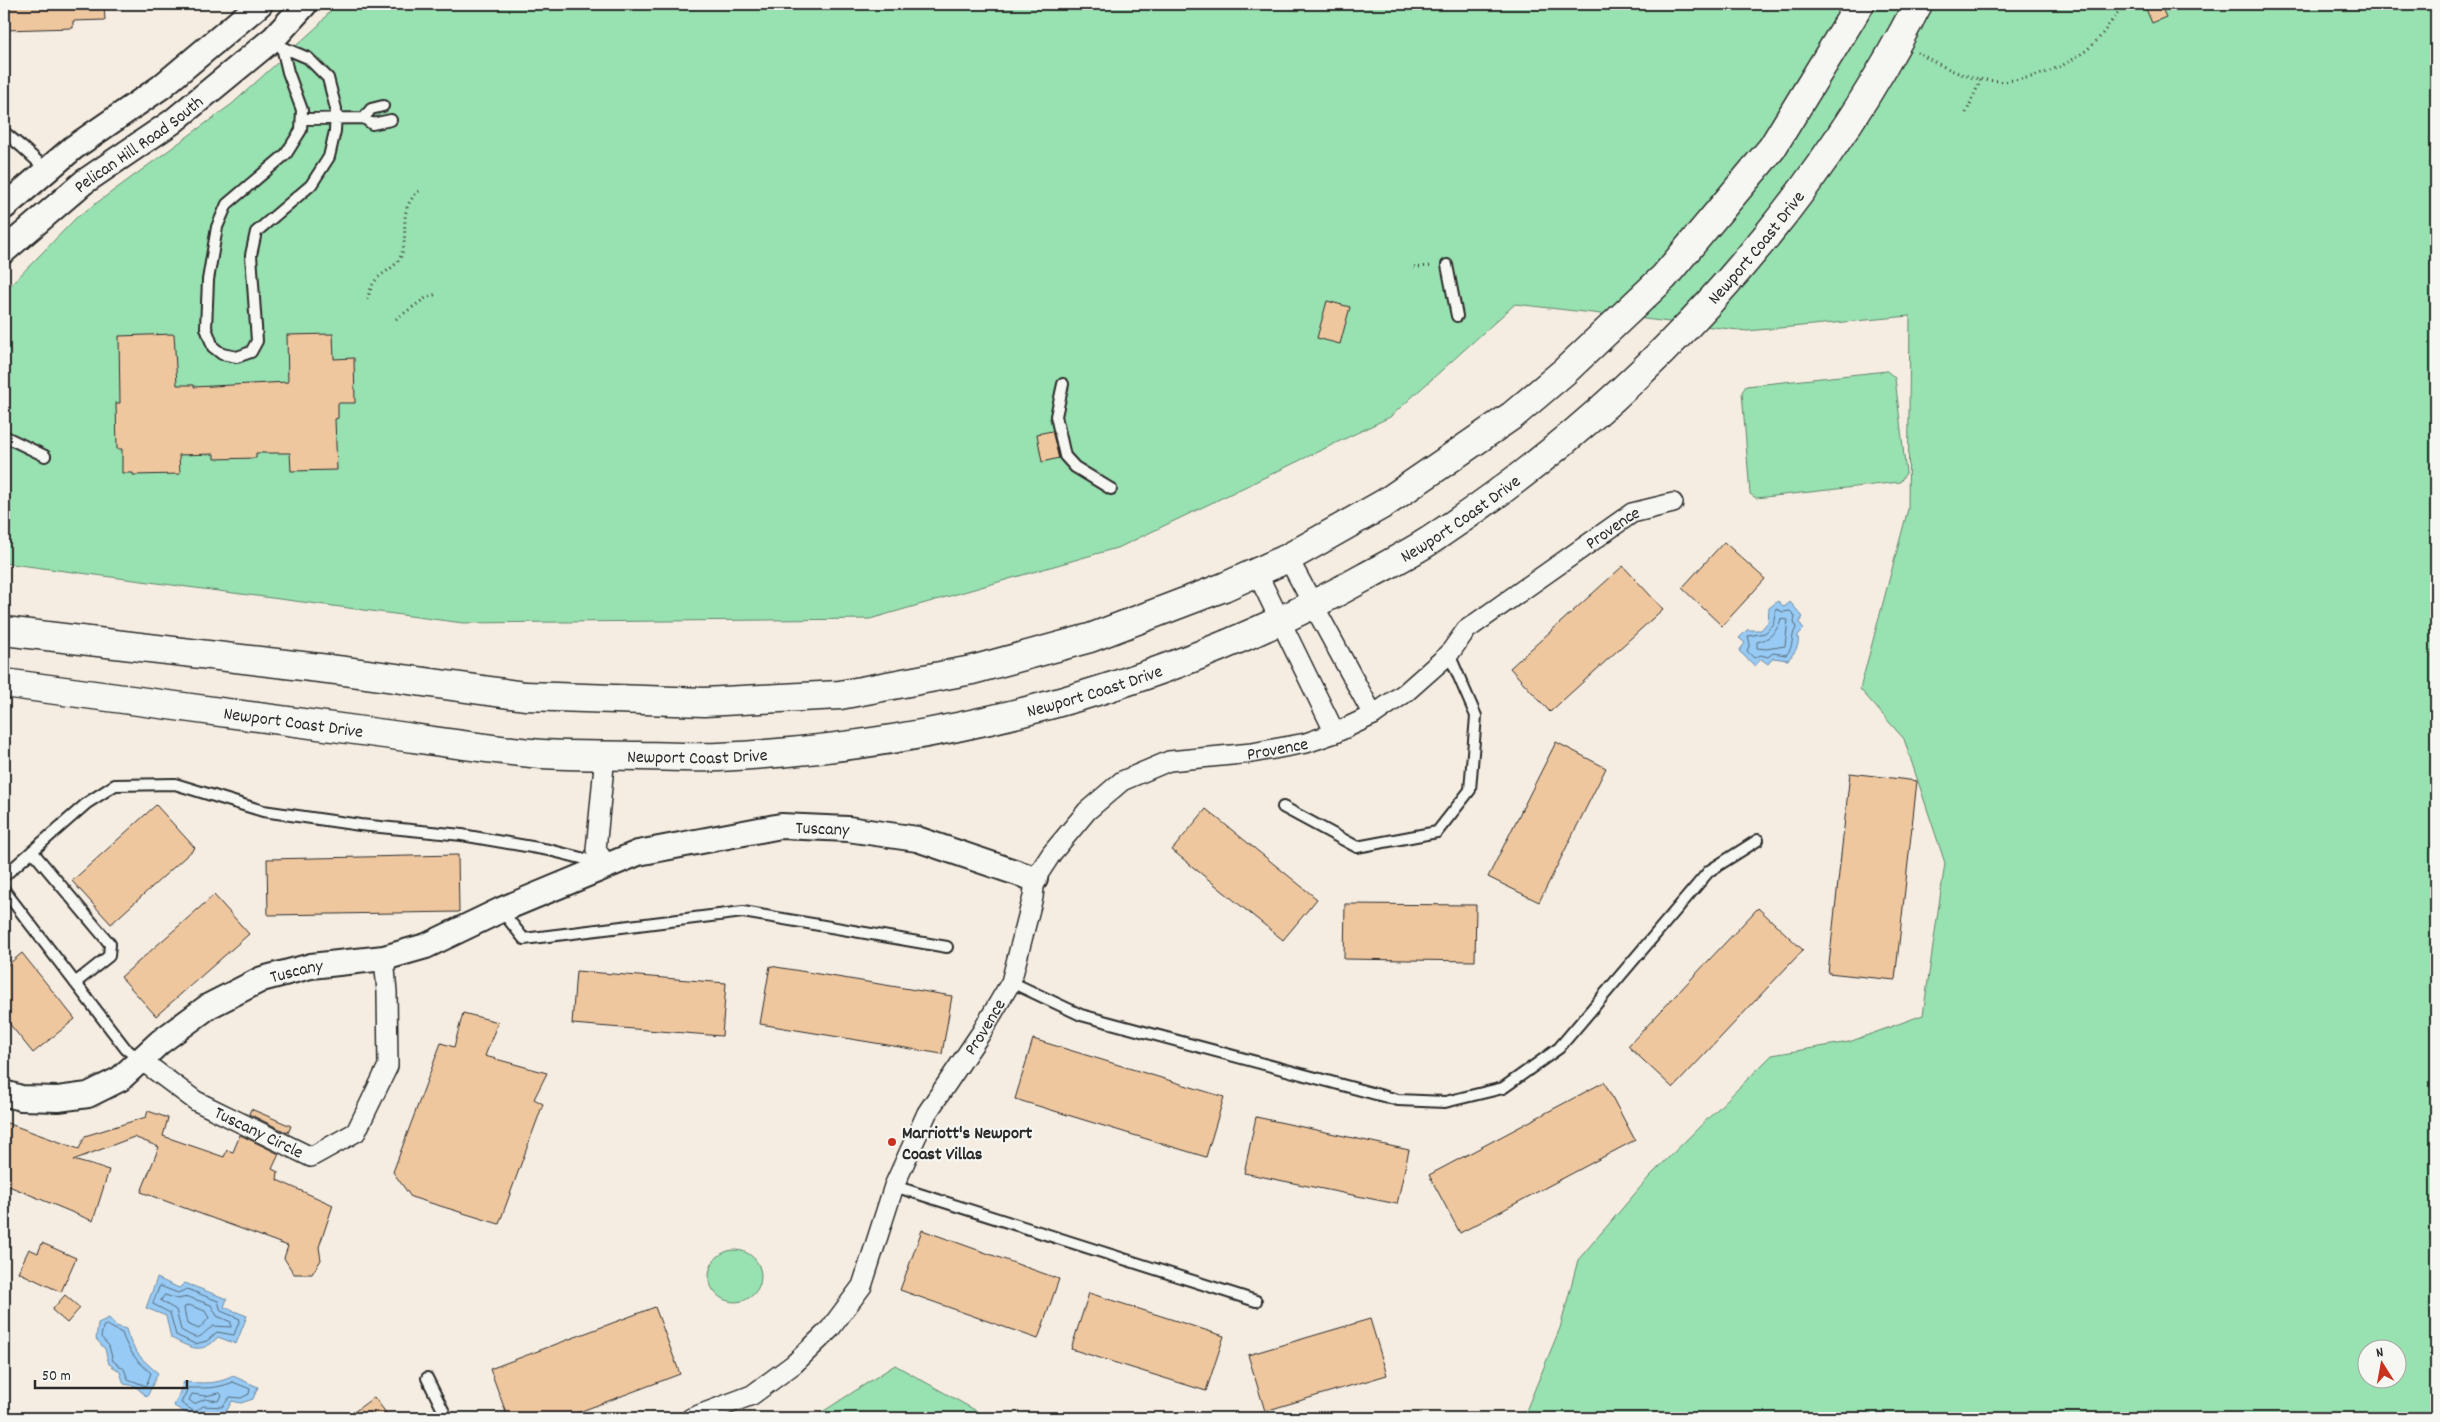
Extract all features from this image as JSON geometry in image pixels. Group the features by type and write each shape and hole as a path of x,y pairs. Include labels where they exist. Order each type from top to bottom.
{"main road":[{"path":"4,631 336,670 525,696 704,702 840,695 972,670 1090,638 1288,558 1386,503 1513,415 1565,371 1664,277 1772,148 1860,4"},
{"name":"Newport Coast Drive","path":"4,683 533,752 716,757 832,747 957,728 1068,701 1207,654 1313,606 1429,541 1535,465 1631,384 1733,277 1818,171 1899,41 1918,4"}],"street":[{"name":"Pelican Hill Road South","path":"4,251 84,182 172,122 278,43 306,4"},
{"name":"Pelican Hill Road South","path":"4,207 73,148 161,87 257,7 278,43"},
{"name":"Provence","path":"691,1418 752,1395 794,1364 830,1328 862,1286 894,1186 926,1114 981,1033 1011,982 1033,897 1035,879 1052,853 1087,811 1122,781 1169,761 1261,751 1306,743 1335,733 1373,715 1404,694 1449,654 1466,630 1632,513 1673,503"},
{"path":"1288,558 1373,715"},
{"name":"Provence","path":"1257,572 1335,733"},
{"path":"605,755 596,850 607,865"},
{"name":"Tuscany","path":"4,1093 21,1098 58,1100 88,1095 120,1079 160,1042 209,1006 262,979 311,966 384,958 426,946 501,910 638,853 780,826 848,829 917,839 1035,879"},
{"name":"Tuscany Circle","path":"141,1060 196,1101 311,1157 356,1132 388,1066 384,958"}],"lane":[{"path":"278,43 308,58 328,78 336,109 336,118 329,157 310,185 256,232 251,255 258,341 251,352 236,357 222,354 213,347 206,328 208,280 217,228 227,204 286,154 301,130 302,110 278,43"},
{"path":"364,118 371,109 383,106"},
{"path":"302,120 364,118 372,124 391,120"},
{"path":"4,132 47,170"},
{"path":"1446,265 1457,316"},
{"path":"1064,384 1056,416 1065,456 1075,467 1111,489"},
{"path":"4,436 45,456"},
{"path":"1283,807 1358,846 1437,832 1470,790 1476,716 1449,654"},
{"path":"4,876 87,803 115,785 175,784 263,811 360,825 462,835 549,850 607,865"},
{"path":"1011,982 1082,1015 1398,1100 1446,1102 1503,1088 1559,1048 1709,871 1758,840"},
{"path":"32,851 110,944 109,956 75,983"},
{"path":"4,890 126,1049 141,1060"},
{"path":"501,910 524,939 743,912 947,947"},
{"path":"894,1186 1256,1300"},
{"path":"427,1378 447,1418"}],"path":[{"path":"1899,41 1953,71 1981,80 2031,77 2058,68 2089,48 2126,4"},
{"path":"1966,113 1981,80"},
{"path":"368,299 374,283 397,264 403,249 406,210 412,198 419,191"},
{"path":"1414,267 1432,266"},
{"path":"396,319 427,297 437,294"}],"green space":[{"path":"335,4 2436,4 2436,1418 1523,1418 1560,1328 1578,1260 1650,1176 1772,1055 1849,1042 1923,1015 1945,863 1904,739 1860,689 1908,509 1910,316 1747,331 1515,304 1390,417 1120,547 870,619 463,623 4,563 4,292 76,218 232,104 320,24"},
{"path":"1887,371 1895,378 1906,473 1900,482 1756,498 1750,494 1742,392 1746,386"},
{"path":"730,1250 740,1250 750,1254 757,1261 761,1276 757,1291 750,1298 740,1302 730,1302 720,1298 713,1291 709,1281 709,1271 713,1261 720,1254"},
{"path":"895,1365 989,1418 813,1418"}],"water":[{"path":"1778,601 1784,607 1790,602 1803,617 1799,622 1804,629 1798,635 1796,649 1788,660 1773,658 1768,664 1761,659 1755,666 1739,651 1745,643 1739,638 1747,630 1761,630 1768,622 1769,608"},
{"path":"157,1278 179,1288 185,1283 227,1299 224,1307 247,1316 236,1344 218,1337 206,1346 195,1348 171,1338 166,1316 146,1308"},
{"path":"109,1318 116,1326 126,1329 138,1354 158,1373 147,1397 135,1386 124,1384 120,1372 109,1364 105,1349 96,1339 98,1323"},
{"path":"233,1376 258,1387 253,1399 241,1403 232,1401 226,1412 204,1411 195,1418 174,1406 184,1382 215,1382"}],"building":[{"path":"4,4 104,4 105,20 73,21 73,28 4,30"},
{"path":"2160,4 2166,17 2152,23 2146,9"},
{"path":"1327,301 1350,307 1340,344 1317,338"},
{"path":"174,334 177,385 194,385 194,387 288,382 287,335 333,334 334,359 354,358 355,403 338,403 338,418 335,419 337,470 291,471 290,453 256,453 256,458 214,459 214,454 179,455 180,474 133,475 133,473 122,473 122,449 117,449 116,403 120,403 119,336"},
{"path":"1052,431 1059,458 1042,462 1037,434"},
{"path":"1724,542 1765,579 1722,626 1682,588"},
{"path":"1623,566 1663,609 1550,712 1510,668"},
{"path":"1556,742 1606,768 1539,902 1488,877"},
{"path":"1850,773 1917,781 1895,980 1828,973"},
{"path":"156,805 195,848 111,924 72,881"},
{"path":"1206,809 1317,899 1283,940 1172,850"},
{"path":"458,855 459,912 268,915 267,859"},
{"path":"214,895 249,934 156,1016 121,977"},
{"path":"1345,904 1476,905 1475,961 1344,959"},
{"path":"1758,908 1803,950 1673,1088 1628,1046"},
{"path":"22,953 75,1019 33,1053 4,1017 4,968"},
{"path":"770,966 952,996 942,1054 760,1024"},
{"path":"576,971 726,983 722,1036 572,1024"},
{"path":"463,1013 498,1022 485,1056 547,1073 534,1099 543,1104 499,1224 411,1197 393,1172 441,1043 454,1047"},
{"path":"1033,1039 1224,1097 1206,1157 1015,1099"},
{"path":"1604,1082 1635,1140 1460,1233 1429,1175"},
{"path":"251,1109 291,1126 288,1133 249,1114"},
{"path":"148,1111 168,1118 163,1136 224,1157 227,1150 233,1152 240,1135 279,1154 272,1169 278,1172 277,1180 333,1205 319,1247 321,1260 312,1274 294,1274 284,1258 288,1246 141,1192 159,1147 134,1137 73,1160 109,1170 93,1221 4,1184 4,1122 79,1149 85,1136 146,1117"},
{"path":"1256,1117 1409,1150 1397,1204 1244,1173"},
{"path":"922,1230 1059,1279 1038,1339 900,1290"},
{"path":"42,1243 76,1258 61,1292 18,1272 29,1249 38,1253"},
{"path":"1089,1293 1224,1336 1206,1391 1071,1349"},
{"path":"65,1295 80,1308 67,1323 52,1310"},
{"path":"655,1307 680,1374 563,1418 508,1418 490,1369"},
{"path":"1370,1319 1387,1375 1265,1411 1248,1355"},
{"path":"374,1397 390,1418 346,1418"}],"place":[{"name":"Marriott's Newport Coast Villas","path":"892,1142"}]}
